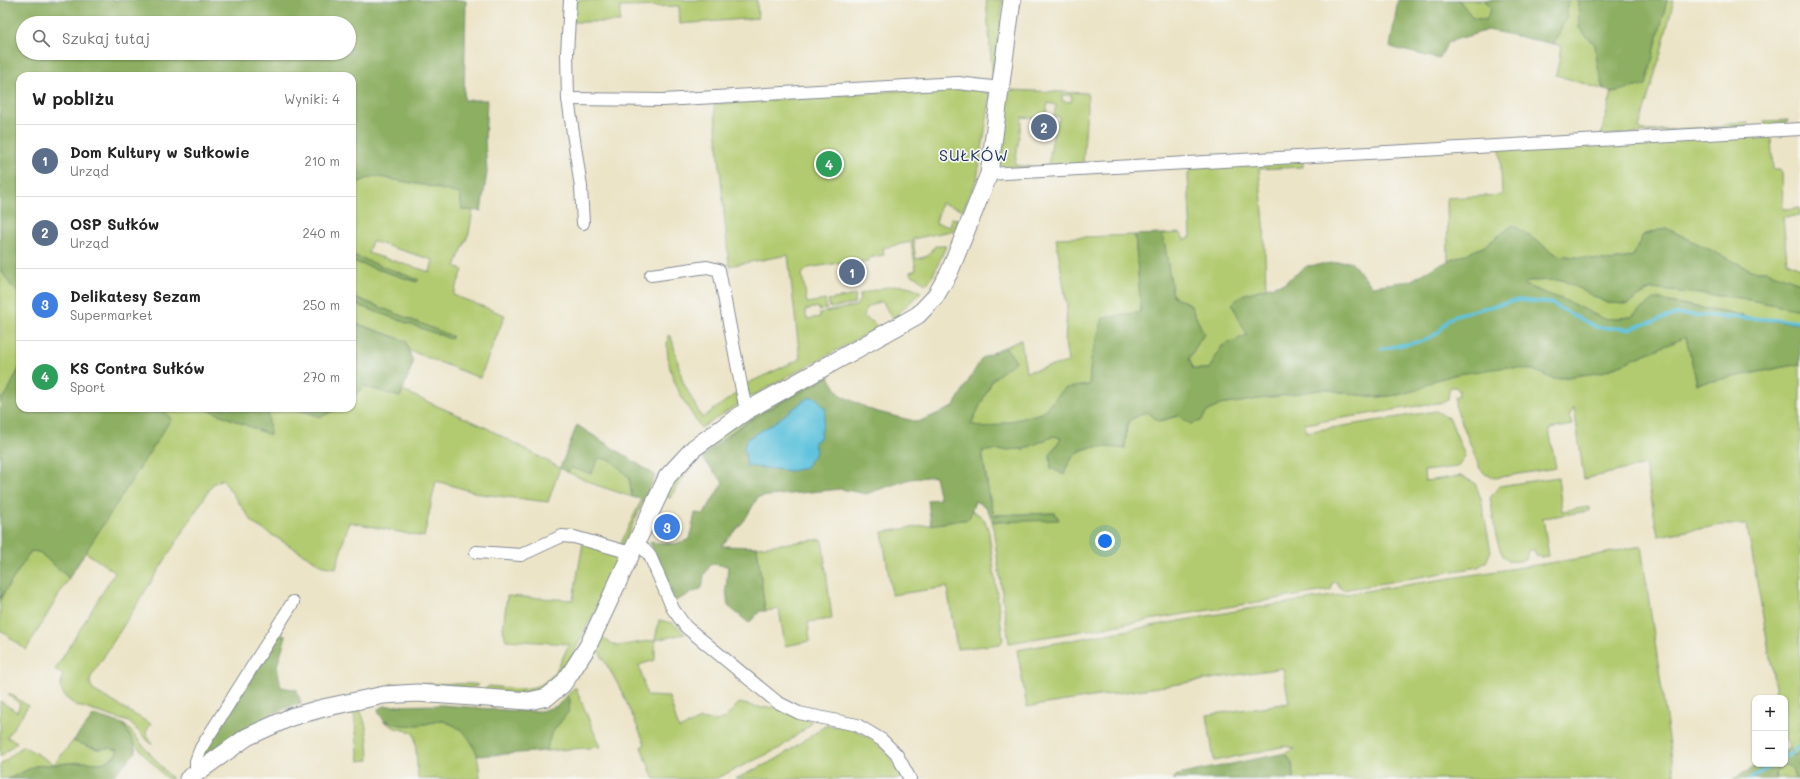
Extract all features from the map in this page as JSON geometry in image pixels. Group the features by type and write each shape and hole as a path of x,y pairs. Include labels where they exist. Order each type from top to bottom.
{"street":[{"path":"570,0 567,54 568,99 581,187 583,223"},
{"path":"192,776 254,734 290,717 331,706 384,695 417,693 529,702 547,697 562,685 588,646 667,477 694,448 746,410 918,315 935,297 949,273 989,174 1012,0"},
{"path":"568,99 663,100 958,83 1000,88"},
{"path":"989,174 1800,129"},
{"path":"651,275 707,267 719,270 746,410"},
{"path":"476,552 521,555 562,536 574,536 634,547 650,556 673,609 686,626 778,702 799,713 858,725 882,740 897,755 910,779"},
{"path":"192,776 201,748 294,602"}],"green space":[{"path":"0,0 466,0 464,100 487,100 485,140 487,173 481,211 462,210 460,194 428,186 374,176 356,183 356,72 16,72 16,290 0,269"},
{"path":"574,0 757,0 758,18 680,24 679,6 620,7 620,22 573,22"},
{"path":"986,0 1003,0 993,80"},
{"path":"1398,0 1459,0 1473,18 1486,20 1491,9 1485,0 1569,0 1566,18 1554,44 1488,30 1448,42 1439,59 1390,47"},
{"path":"1459,0 1485,0 1492,9 1486,20 1473,18"},
{"path":"1569,0 1578,0 1579,28 1595,45 1598,67 1604,90 1556,75 1562,46 1554,44 1566,18"},
{"path":"1578,0 1667,0 1646,85 1612,92 1604,90 1598,67 1595,45 1579,28"},
{"path":"1667,0 1674,0 1659,60 1639,128 1643,131 1720,127 1727,123 1748,122 1744,127 1601,135 1612,92 1646,85"},
{"path":"921,89 979,89 991,95 977,179 963,210 941,203 936,223 950,227 952,218 959,220 955,230 913,239 916,259 928,256 935,246 946,246 933,275 926,285 918,278 910,274 910,272 916,270 911,242 883,248 884,255 869,258 869,261 851,264 850,261 808,268 802,274 807,303 825,300 827,309 819,310 818,307 805,310 807,319 820,317 820,313 856,306 860,299 860,294 892,286 907,286 921,292 892,319 883,302 879,302 866,308 864,317 873,322 878,328 750,397 747,392 746,384 800,359 788,255 729,266 714,104"},
{"path":"1008,90 1088,93 1083,164 1048,167 1054,129 1060,117 1054,116 1056,105 1048,103 1046,115 1041,119 1022,117 1015,165 1033,167 1005,169 998,162","holes":["1062,95 1072,95 1071,102 1062,101"]},
{"path":"1789,120 1785,125 1766,126 1764,121"},
{"path":"1766,135 1771,138 1773,170 1782,170 1783,209 1800,208 1800,216 1783,217 1787,262 1800,268 1800,283 1767,271 1753,271 1666,228 1643,235 1633,256 1613,261 1557,255 1513,225 1485,246 1448,262 1447,198 1502,195 1500,147"},
{"path":"1303,160 1303,167 1259,169 1264,223 1266,288 1242,295 1247,335 1222,346 1209,369 1193,369 1189,358 1204,334 1190,304 1173,296 1163,234 1181,233 1184,240 1191,237 1188,175 1191,167"},
{"path":"374,176 428,186 460,194 462,210 473,210 469,233 455,266 463,270 453,295 505,315 480,378 408,350 406,341 356,323 356,304 451,339 453,337 356,298 356,262 416,282 418,280 356,257 356,183","holes":["372,241 433,260 430,272 368,253"]},
{"path":"1513,225 1557,255 1613,261 1633,256 1643,235 1666,228 1753,271 1767,271 1800,283 1800,310 1740,298 1651,289 1628,304 1607,303 1562,280 1528,281 1524,285 1564,300 1604,319 1631,317 1654,299 1764,320 1800,324 1800,364 1697,384 1686,337 1603,372 1553,379 1533,370 1507,367 1453,375 1433,381 1420,389 1398,395 1378,397 1350,394 1326,389 1220,405 1207,412 1201,421 1191,424 1178,416 1159,421 1146,412 1130,420 1127,426 1125,449 1105,447 1087,448 1073,456 1064,475 1051,468 1050,455 1061,438 1054,436 1024,449 982,451 988,494 994,515 1055,513 1059,520 995,522 992,520 986,507 975,501 969,519 931,525 928,500 940,499 935,476 910,479 866,494 841,489 758,497 744,521 721,546 757,547 765,611 760,611 749,623 728,606 726,589 728,566 711,564 704,575 702,588 675,601 650,542 675,544 690,539 695,513 704,514 723,482 702,458 733,432 762,413 829,377 840,395 874,411 918,422 953,407 982,358 1005,347 1016,361 993,379 971,424 985,428 1042,413 1065,388 1089,385 1091,359 1103,318 1141,312 1135,235 1163,234 1173,296 1190,304 1204,334 1189,358 1193,369 1209,369 1222,346 1247,335 1232,304 1242,295 1284,283 1307,266 1350,261 1372,286 1410,281 1437,266 1485,246","holes":["771,425 820,438 814,442 747,466 747,439"]},
{"path":"1135,235 1141,312 1091,359 1089,385 1065,389 1042,413 985,428 971,424 993,379 1016,361 1005,347 1021,340 1026,372 1068,362 1065,342 1067,307 1056,238"},
{"path":"356,256 419,280 417,282 356,262"},
{"path":"0,269 16,290 16,375 7,393 0,401"},
{"path":"1562,280 1607,303 1628,304 1651,289 1740,298 1800,310 1800,324 1764,320 1655,299 1631,317 1604,319 1564,300 1524,286 1528,281"},
{"path":"856,295 854,304 830,308 828,300"},
{"path":"356,298 452,336 451,339 356,304"},
{"path":"356,323 406,341 413,363 400,397 364,386 356,395"},
{"path":"668,335 671,336 683,382 702,418 737,393 739,404 701,428 681,395 671,373 668,361"},
{"path":"1686,337 1697,384 1800,364 1800,750 1795,756 1788,744 1788,695 1776,695 1747,525 1722,525 1658,536 1645,465 1584,479 1574,407 1569,416 1572,425 1549,429 1556,468 1495,478 1485,474 1480,469 1455,405 1455,397 1458,396 1459,391 1456,387 1451,387 1449,390 1448,400 1444,402 1305,424 1306,432 1436,411 1450,419 1465,456 1457,467 1424,471 1425,481 1461,476 1475,483 1481,499 1491,551 1486,562 1478,567 1343,590 1337,582 1332,583 1331,590 1009,643 992,520 995,522 1059,519 1055,513 994,515 982,451 1024,449 1054,436 1061,438 1050,455 1051,468 1064,475 1068,464 1080,451 1096,447 1125,448 1127,426 1130,420 1146,412 1159,421 1178,416 1201,421 1207,412 1220,405 1241,401 1326,389 1350,394 1379,397 1398,395 1420,389 1433,381 1479,370 1507,367 1533,370 1553,379 1603,372"},
{"path":"16,375 16,412 165,412 171,419 69,578 39,552 31,551 0,599 0,401 7,393"},
{"path":"827,375 831,376 763,412 720,441 701,458 684,477 670,498 667,497 676,479 685,468 730,428 749,416"},
{"path":"364,386 400,397 403,391 483,426 560,468 548,502 481,494 436,481 424,537 349,522 336,568 323,566 254,524 222,479 213,484 91,677 90,683 93,690 151,724 146,732 152,745 129,722 75,705 65,697 60,687 63,674 55,670 115,572 85,552 171,419 165,412 214,412 270,435 268,413 304,412 321,417 330,412 356,412 356,395"},
{"path":"214,412 270,412 268,413 270,435"},
{"path":"305,412 330,412 321,417"},
{"path":"577,425 655,475 644,500 632,497 629,478 611,460 599,458 591,474 572,468 567,472 560,468"},
{"path":"599,457 611,460 629,478 632,497 596,485 567,472 572,468"},
{"path":"1558,477 1562,511 1589,507 1590,511 1543,518 1549,556 1540,557 1536,555 1534,550 1528,550 1526,560 1508,560 1500,550 1497,541 1490,498 1499,486"},
{"path":"642,499 644,500 623,546 619,546"},
{"path":"971,511 978,514 983,519 987,525 989,533 1003,640 1000,644 957,649 947,587 892,595 882,532 969,519"},
{"path":"822,539 832,619 808,622 810,641 785,646 779,609 765,611 757,547"},
{"path":"583,543 620,553 621,561 564,671 552,686 537,693 481,693 489,686 522,689 538,686 551,677 556,670 569,644 506,640 503,629 507,596 573,600"},
{"path":"1641,546 1675,779 1295,779 1292,764 1286,753 1295,749 1286,746 1214,761 1207,715 1289,703 1283,668 1027,707 1017,650 1241,610 1582,558"},
{"path":"31,551 39,552 69,578 26,650 0,630 0,599"},
{"path":"659,620 673,623 685,634 655,640"},
{"path":"280,634 286,636 277,666 281,687 297,690 301,703 262,719 227,741 205,758 201,756"},
{"path":"601,637 617,646 655,640 655,660 639,665 647,696 669,697 679,729 700,719 717,721 725,718 739,703 763,708 778,707 811,721 810,725 780,748 715,779 654,779 641,747 645,744 621,690 597,648"},
{"path":"390,684 479,685 461,690 449,691 389,686"},
{"path":"574,688 576,688 600,747 546,751 551,734 569,711 570,699 567,696"},
{"path":"9,693 28,706 7,737 17,742 0,757 0,701 17,712 20,704 9,695"},
{"path":"567,696 570,699 569,711 551,734 546,751 478,756 468,737 459,729 448,723 440,720 415,725 395,724 387,721 381,716 378,709 385,706 442,705 517,711 541,711 557,706"},
{"path":"358,706 366,726 369,760 359,761 354,713 308,724 313,719"},
{"path":"94,715 123,724 134,743 136,752 110,779 8,779 35,766 81,762 102,763 114,757 118,750 110,748 97,749 73,741"},
{"path":"440,720 460,729 472,741 478,758 480,779 418,779 415,737 412,732 395,728 383,721 412,725 426,724"},
{"path":"123,724 172,779 167,779 134,743"},
{"path":"825,726 849,728 871,739 889,756 901,777 898,779 735,779 777,759"},
{"path":"73,741 97,749 110,748 118,750 114,757 102,763 81,762 35,766 15,777 0,779 0,765 23,746 54,764"},
{"path":"1789,748 1795,756 1800,750 1800,779 1795,779 1792,768 1788,766"},
{"path":"1286,753 1292,764 1295,779 1173,779 1177,775"},
{"path":"1788,766 1792,768 1795,779 1776,779 1775,773 1782,767 1788,767"},
{"path":"1755,767 1782,767 1775,773 1776,779 1733,779"}],"water":[{"path":"809,397 817,398 826,410 820,438 814,442 816,452 805,468 791,471 747,466 744,447 747,439 771,425"}],"waterway":[{"path":"1381,349 1423,341 1438,333 1449,319 1459,314 1518,300 1550,303 1596,327 1629,329 1677,314 1800,322"},
{"path":"1788,755 1792,753 1800,743"},
{"path":"1750,779 1769,767"}],"place":[{"name":"OSP Sułków","path":"1044,127"},
{"name":"KS Contra Sułków","path":"829,164"},
{"name":"Dom Kultury w Sułkowie","path":"852,272"},
{"name":"Delikatesy Sezam","path":"667,527"}],"district":[{"name":"SUŁKÓW","path":"974,155"}]}
